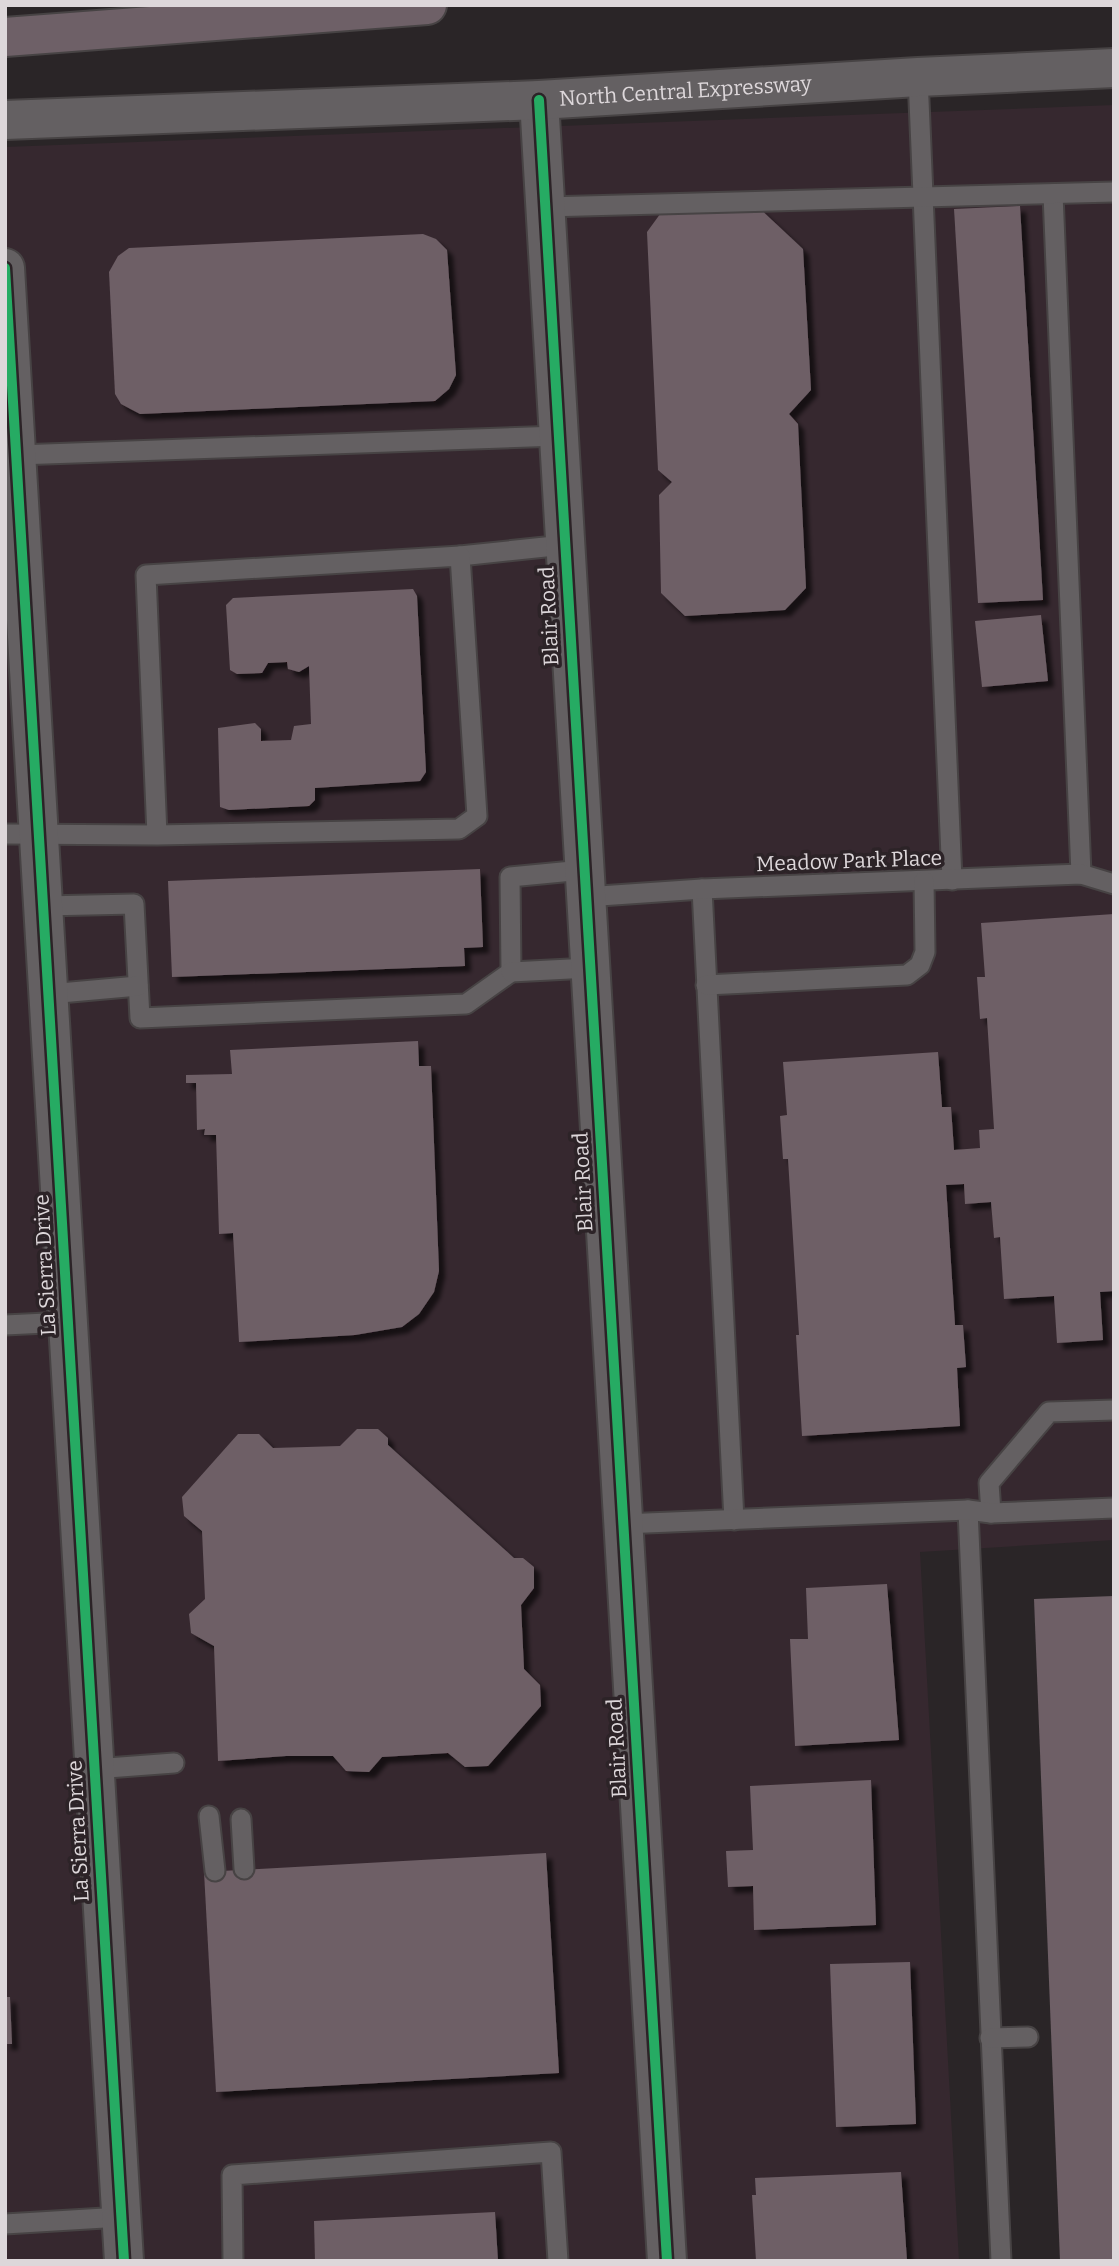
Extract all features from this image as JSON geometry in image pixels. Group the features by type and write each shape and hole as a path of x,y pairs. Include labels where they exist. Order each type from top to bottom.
{"highway":[{"path":"5,37 427,5"}],"street":[{"name":"North Central Expressway","path":"5,120 539,100 1114,68"},
{"name":"Blair Road","path":"539,100 667,2261"},
{"name":"La Sierra Drive","path":"5,268 10,418 17,456 22,834 44,906 124,2261"}],"lane":[{"path":"918,77 952,880"},
{"path":"545,208 1114,192"},
{"path":"1053,194 1080,874"},
{"path":"17,456 559,436"},
{"path":"157,835 146,575 460,556 564,545"},
{"path":"22,834 157,835 459,828 477,816 460,556"},
{"name":"Meadow Park Place","path":"512,972 510,877 702,889 1080,874 1114,884"},
{"path":"706,985 907,975 920,965 925,953 924,881"},
{"path":"702,889 734,1520"},
{"path":"44,906 134,904 140,1018 467,1003 512,972 589,968"},
{"path":"49,994 138,986"},
{"path":"5,1325 67,1322"},
{"path":"991,1513 989,1483 1049,1412 1114,1410"},
{"path":"622,1524 968,1510 991,1513 1114,1508"},
{"path":"968,1510 1001,2261"},
{"path":"94,1769 174,1763"},
{"path":"209,1816 215,1871"},
{"path":"242,1819 244,1869"},
{"path":"990,2038 1028,2037"},
{"path":"233,2261 232,2175 551,2152 558,2261"},
{"path":"5,2224 121,2217"}],"shaded area":[{"path":"1114,105 1114,1540 920,1552 959,2261 5,2261 5,147"}],"building":[{"path":"757,206 803,249 811,390 789,414 798,424 806,588 785,610 685,616 661,593 659,495 672,482 658,470 647,232 663,210"},
{"path":"1020,206 1043,600 978,603 954,209"},
{"path":"423,234 436,239 447,250 456,375 449,389 435,401 140,414 121,404 115,394 109,272 118,256 129,248"},
{"path":"413,589 417,596 426,772 420,781 315,788 315,800 309,806 229,810 220,807 218,728 255,723 261,729 261,741 291,740 294,726 311,724 309,666 299,672 288,669 287,662 268,663 262,673 237,674 230,670 226,605 233,598"},
{"path":"1041,615 1048,681 982,687 975,621"},
{"path":"480,869 483,947 464,948 465,966 172,977 168,881"},
{"path":"1114,914 1114,1291 1100,1292 1103,1340 1057,1343 1054,1296 1004,1299 1000,1237 994,1238 991,1202 965,1204 964,1184 946,1185 955,1325 963,1325 966,1367 957,1368 960,1426 802,1436 796,1335 799,1335 788,1159 783,1159 780,1116 787,1115 783,1062 938,1052 942,1107 951,1107 954,1150 980,1148 979,1130 994,1129 987,1018 980,1019 977,977 985,977 981,923"},
{"path":"418,1041 419,1066 431,1066 439,1271 434,1292 419,1314 402,1327 355,1335 239,1342 233,1233 219,1234 216,1135 204,1135 205,1129 197,1130 196,1083 186,1083 186,1075 232,1074 230,1050"},
{"path":"357,1429 378,1429 388,1438 388,1445 514,1558 523,1558 534,1567 534,1588 521,1605 524,1669 540,1685 541,1706 488,1766 465,1767 448,1753 382,1757 369,1772 346,1771 333,1756 218,1761 214,1646 191,1633 189,1614 205,1599 202,1531 184,1516 182,1497 238,1434 259,1434 273,1448 340,1446"},
{"path":"887,1584 899,1740 795,1746 790,1639 808,1639 806,1588"},
{"path":"1114,1596 1114,2261 1060,2261 1034,1599"},
{"path":"871,1780 876,1925 754,1930 753,1886 728,1887 726,1851 753,1850 750,1786"},
{"path":"546,1853 559,2073 216,2092 204,1872"},
{"path":"910,1962 916,2124 836,2127 830,1964"},
{"path":"5,1997 10,1997 12,2044 5,2044"},
{"path":"901,2172 907,2261 756,2261 752,2195 756,2195 755,2178"},
{"path":"495,2212 498,2261 315,2261 314,2221"}],"cycle path":[{"path":"539,100 667,2261"},
{"path":"5,268 124,2261"}]}
